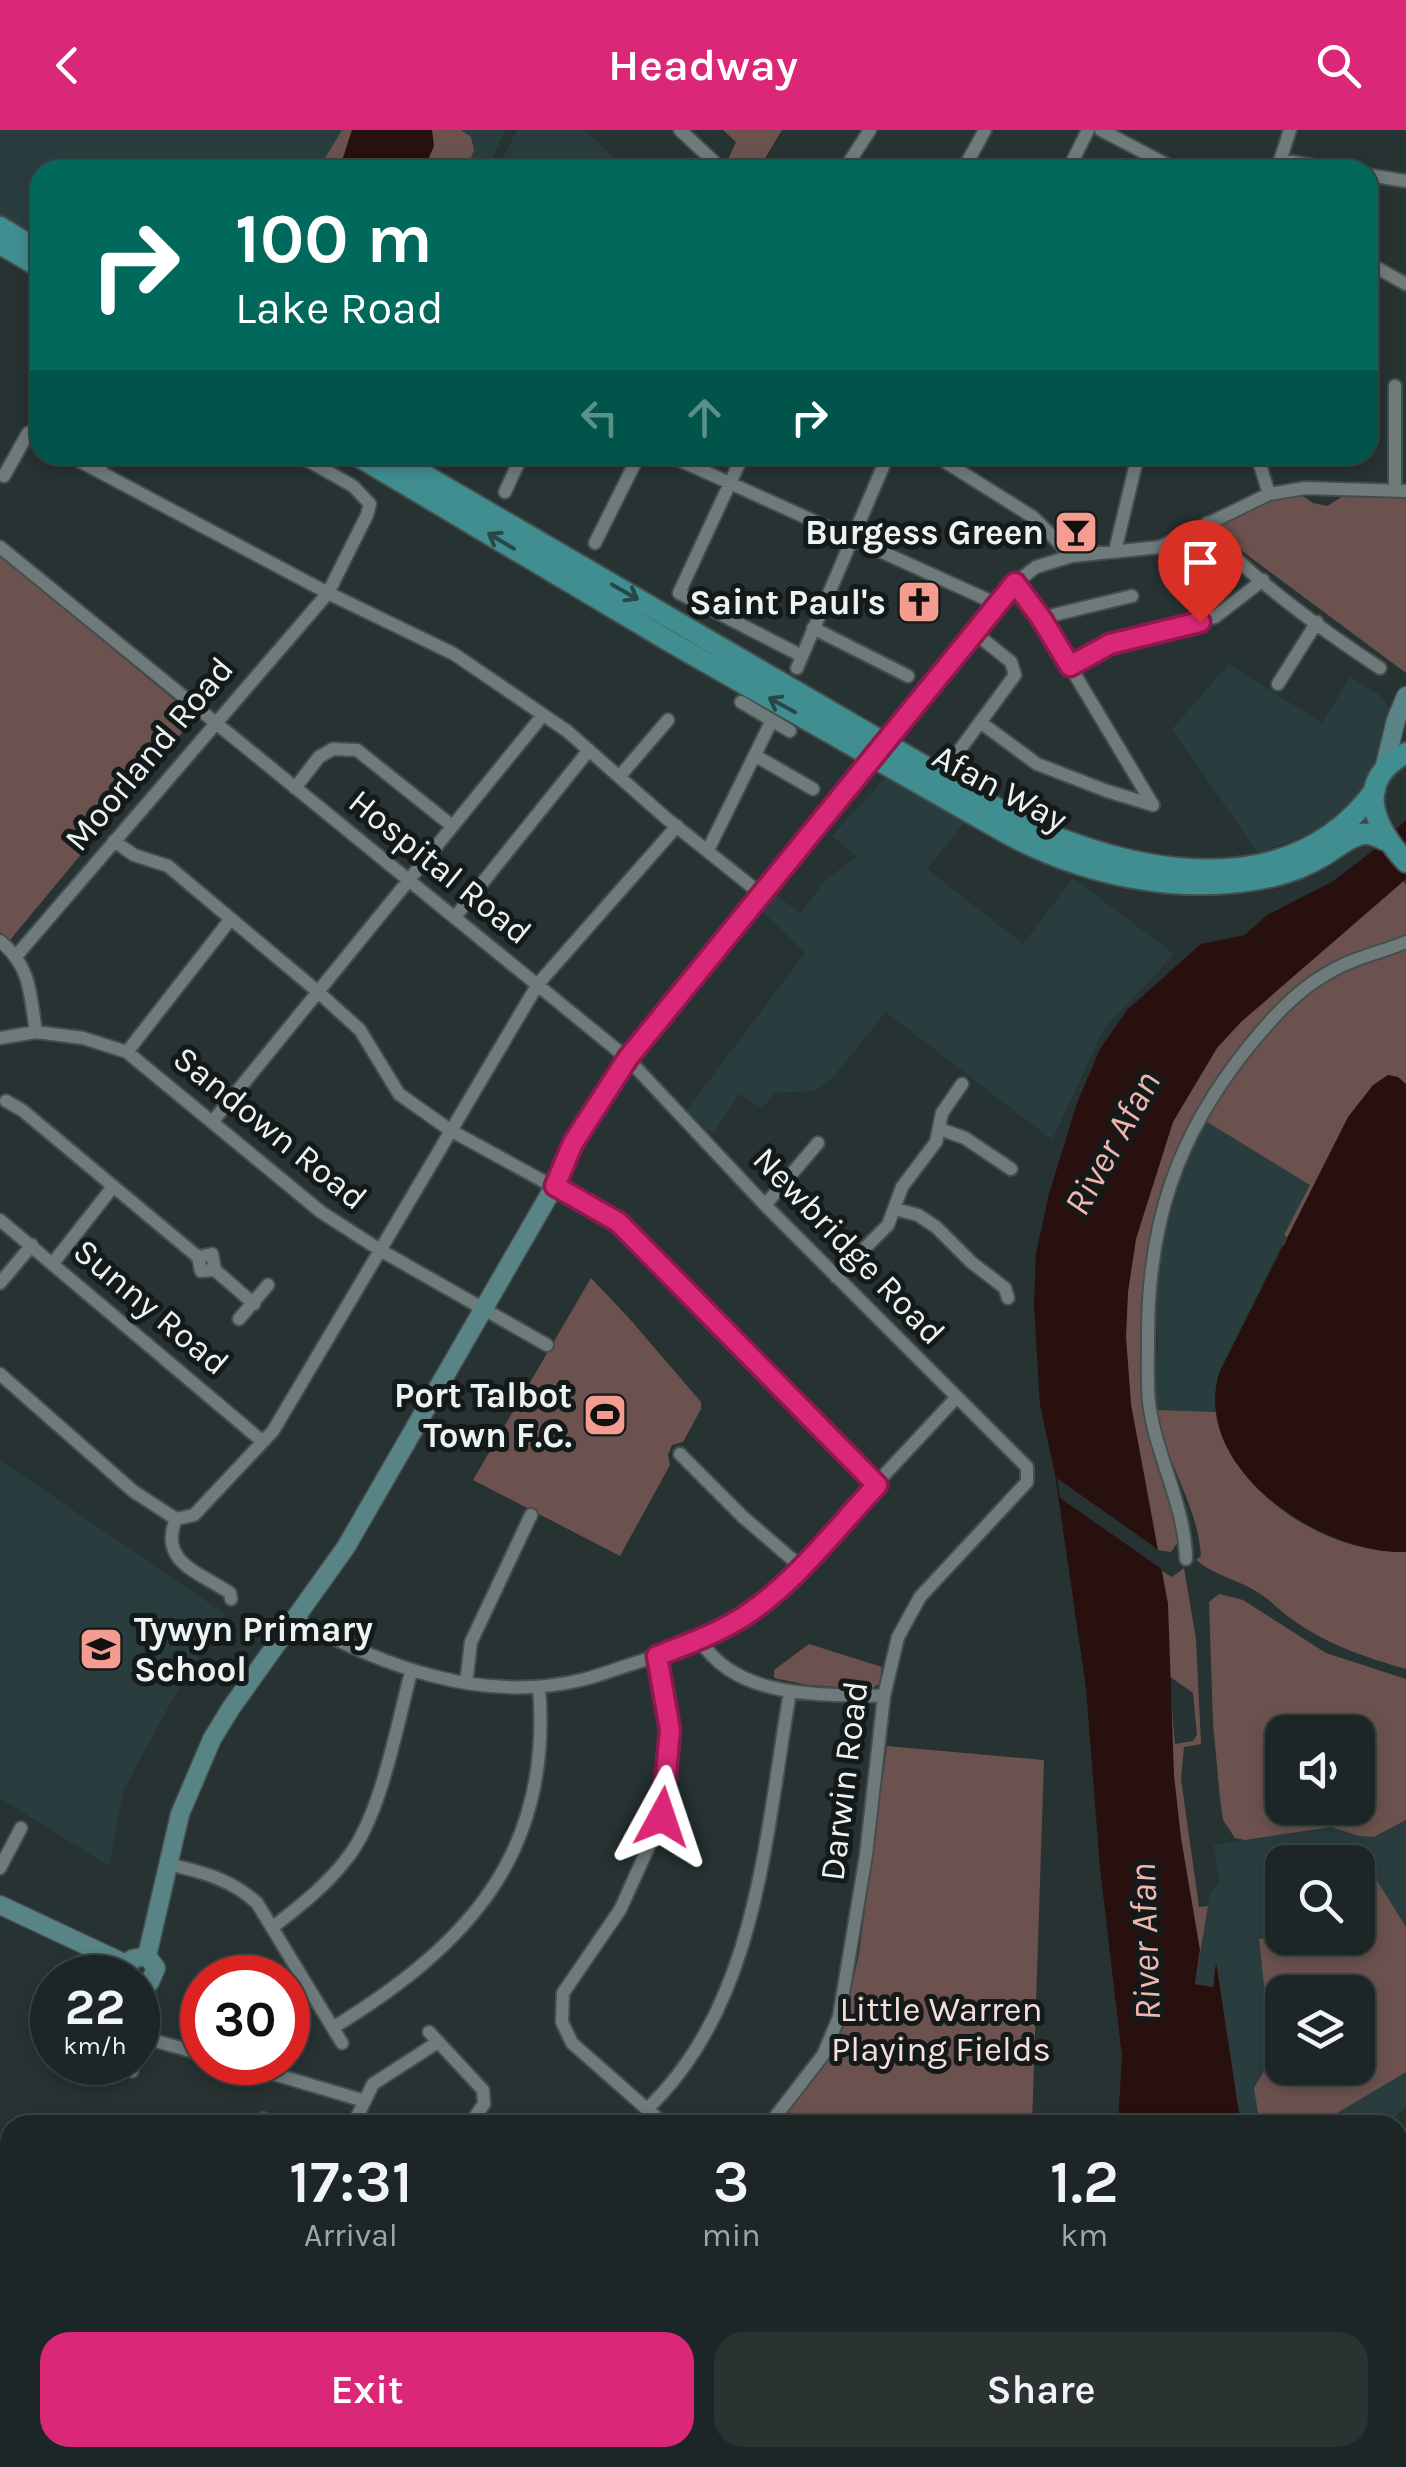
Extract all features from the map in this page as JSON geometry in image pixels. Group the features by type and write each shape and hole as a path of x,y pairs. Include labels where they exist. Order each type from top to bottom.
{"main road":[{"path":"0,228 30,245"},
{"path":"0,244 30,262"},
{"name":"Afan Way","path":"373,465 674,644 850,743 877,750 1062,842 1125,860 1176,868 1248,867 1292,856 1334,832 1406,753"},
{"name":"Afan Way","path":"407,465 1026,844 1116,875 1178,883 1245,882 1296,870 1357,836 1369,834 1385,840"},
{"path":"1379,781 1375,816 1385,840 1406,862"}],"street":[{"path":"680,130 712,160"},
{"path":"850,160 870,130"},
{"path":"968,160 984,130"},
{"path":"1073,160 1088,130"},
{"path":"1101,130 1149,160"},
{"path":"1281,160 1290,130"},
{"path":"1378,177 1406,181"},
{"path":"1378,269 1406,284"},
{"path":"147,1955 180,1814 212,1739 346,1547 555,1186 573,1143 628,1058 1015,583 1036,567 1072,556 1160,547 1269,494 1304,488 1400,491 1395,386"},
{"path":"4,476 30,435"},
{"path":"87,465 328,593 454,654 589,750 760,894"},
{"path":"98,471 101,465"},
{"name":"Moorland Road","path":"18,955 328,593 370,504 353,486 316,465"},
{"path":"505,492 517,465"},
{"path":"596,543 634,465"},
{"path":"691,465 997,604"},
{"path":"738,465 678,593 800,662 884,465"},
{"path":"950,465 1033,517 1072,556"},
{"path":"1114,551 1136,465"},
{"path":"1260,465 1269,494"},
{"path":"1207,522 1216,541 1380,668"},
{"name":"Hospital Road","path":"0,547 628,1058"},
{"path":"1070,666 1110,644 1215,618 1263,580"},
{"path":"980,722 1037,764 1153,804 1041,618 1015,583"},
{"path":"1041,618 1132,596"},
{"path":"1278,684 1316,622"},
{"path":"813,628 908,676"},
{"path":"947,767 1015,675 1011,662 975,633"},
{"path":"1379,781 1406,696"},
{"path":"741,702 790,731"},
{"path":"213,1122 543,715"},
{"path":"619,777 668,720"},
{"path":"708,850 772,720"},
{"path":"842,792 850,743"},
{"path":"295,788 319,758 333,749 357,750 451,825"},
{"path":"455,918 589,750"},
{"path":"756,756 813,789"},
{"path":"0,1374 133,1491 176,1518 194,1516 273,1431 538,984 676,826"},
{"path":"114,842 134,855 168,866 317,991 360,1030 399,1094 450,1130 618,1222 877,1485"},
{"path":"127,1052 230,920"},
{"path":"0,941 18,955 28,979 36,1032 0,1038"},
{"path":"1186,1559 1182,1524 1150,1407 1148,1369 1151,1258 1178,1160 1199,1117 1234,1065 1286,1004 1328,972 1406,942"},
{"name":"Sandown Road","path":"36,1032 83,1038 127,1052 321,1212 548,1345"},
{"name":"Newbridge Road","path":"628,1058 765,1205 1030,1472"},
{"path":"836,1276 888,1224 902,1187 936,1142 947,1092 962,1084"},
{"path":"6,1101 26,1105 112,1188 198,1257 200,1271 215,1270 254,1304"},
{"path":"940,1129 965,1138 1001,1166"},
{"path":"765,1205 804,1150 818,1143"},
{"path":"53,1263 112,1188"},
{"path":"895,1209 918,1215 936,1227 971,1262 1010,1289"},
{"name":"Sunny Road","path":"0,1220 262,1441"},
{"path":"0,1283 32,1246"},
{"path":"239,1319 268,1285"},
{"path":"296,1619 355,1651 411,1672 466,1683 539,1687 580,1680 657,1656 700,1640 743,1617 800,1566 956,1398"},
{"path":"680,1454 743,1517 800,1566"},
{"name":"Darwin Road","path":"777,2115 823,2055 839,2017 866,1855 884,1696 898,1637 920,1597 1024,1485 1030,1472"},
{"path":"466,1683 471,1642 531,1515"},
{"path":"176,1518 169,1536 177,1558 230,1592 231,1598"},
{"path":"700,1640 710,1656 753,1682 790,1692 884,1696"},
{"path":"653,2115 572,2042 562,2022 563,1993 620,1910 662,1817 670,1730 657,1656"},
{"path":"273,1927 309,1898 351,1854 374,1805 411,1672"},
{"path":"334,2027 424,1963 475,1914 509,1865 530,1811 543,1728 539,1687"},
{"path":"647,2110 687,2062 717,2010 742,1952 790,1692"},
{"path":"0,1868 21,1828"},
{"path":"168,1864 214,1875 257,1903 342,2043"},
{"path":"0,1905 94,1955"},
{"path":"358,2115 372,2084 433,2037 483,2090 484,2104 476,2115"},
{"path":"310,2085 365,2101"}],"shaded area":[{"path":"0,130 505,130 491,160 30,160 30,232 0,215"},
{"path":"517,130 585,130 616,160 502,160"},
{"path":"1229,664 1322,723 1350,677 1381,696 1391,709 1369,781 1349,803 1317,831 1258,853 1172,729"},
{"path":"886,777 932,799 965,822 927,869 1023,944 1073,878 1174,954 1104,1029 1052,1140 886,1012 834,1076 815,1091 775,1093 762,1108 739,1094 713,1134 686,1111 805,953 761,910 774,894 801,913 825,880 857,857 832,836"},
{"path":"1199,1117 1311,1185 1219,1373 1217,1412 1157,1410 1152,1363 1158,1352 1157,1330 1152,1324 1158,1258"},
{"name":"Tywyn Primary School","path":"0,1460 225,1614 181,1684 124,1789 109,1866 0,1798"},
{"path":"1406,1820 1406,2108 1397,2115 1239,2115 1217,1966 1213,1988 1195,1985 1210,1892 1219,1884 1214,1845 1331,1827 1359,1836 1380,1835"}],"green space":[{"path":"342,130 461,130 471,137 474,150 470,160 324,160"},
{"path":"723,130 782,130 764,160 728,160 736,142"},
{"path":"1300,494 1327,506 1342,497 1406,498 1406,673 1223,537 1222,520 1272,499"},
{"path":"0,556 195,717 10,940 0,932"},
{"path":"1403,881 1406,1273 1282,1245 1310,1185 1199,1117 1154,1245 1149,1399 1180,1539 1171,1552 1157,1550 1162,1571 1172,1577 1184,1568 1196,1639 1201,1744 1184,1747 1181,1779 1199,1907 1208,1906 1195,1984 1213,1987 1216,1961 1239,2115 1180,2115 1100,1182 1159,1068 1274,992","holes":["1169,1676 1193,1693 1197,1735 1193,1741 1175,1744"]},
{"name":"Port Talbot Town F.C.","path":"591,1278 701,1402 683,1442 672,1445 670,1465 620,1556 473,1480"},
{"path":"1157,1410 1217,1412 1226,1442 1241,1469 1287,1514 1345,1542 1406,1552 1406,1669 1317,1635 1259,1593 1196,1560 1201,1556 1199,1537 1166,1447"},
{"path":"1219,1594 1243,1600 1326,1653 1406,1679 1406,1820 1374,1837 1331,1827 1245,1840 1235,1838 1223,1820 1213,1723 1209,1602"},
{"path":"809,1644 882,1667 879,1684 871,1689 808,1685 774,1678 774,1670"},
{"name":"Little Warren Playing Fields","path":"887,1746 1044,1760 1032,2115 784,2115 842,2031 859,1953"},
{"path":"1375,1878 1406,1927 1406,2072 1334,2115 1258,2115 1254,2088 1265,2069 1265,2085 1375,2085 1375,1975 1265,1975 1265,1994 1259,1939 1265,1938 1265,1955 1375,1955"}],"water":[{"path":"352,130 432,130 434,146 428,160 342,160"},
{"name":"River Afan","path":"1406,820 1406,879 1241,1022 1217,1048 1173,1122 1136,1239 1126,1337 1131,1404 1168,1604 1174,1775 1200,1950 1195,1984 1213,1987 1216,1961 1239,2115 1119,2115 1122,2056 1100,1868 1086,1688 1055,1474 1040,1405 1034,1304 1036,1253 1049,1194 1077,1103 1100,1049 1127,1010 1201,944 1245,935 1267,915 1332,882"},
{"path":"1388,1075 1406,1084 1406,1552 1372,1549 1337,1539 1270,1500 1243,1473 1224,1442 1216,1409 1219,1373 1348,1117 1373,1085"}],"pier":[{"path":"1057,1478 1160,1551 1163,1570 1060,1498"}],"place":[{"name":"Burgess Green","path":"1076,532"},
{"name":"Saint Paul's","path":"919,602"},
{"name":"Port Talbot Town F.C.","path":"605,1415"},
{"name":"Tywyn Primary School","path":"101,1649"}],"route":[{"path":"662,1817 670,1730 657,1656 700,1640 743,1617 774,1592 877,1485 618,1222 555,1186 573,1143 628,1058 1015,583 1070,666 1110,644 1200,622"}]}
